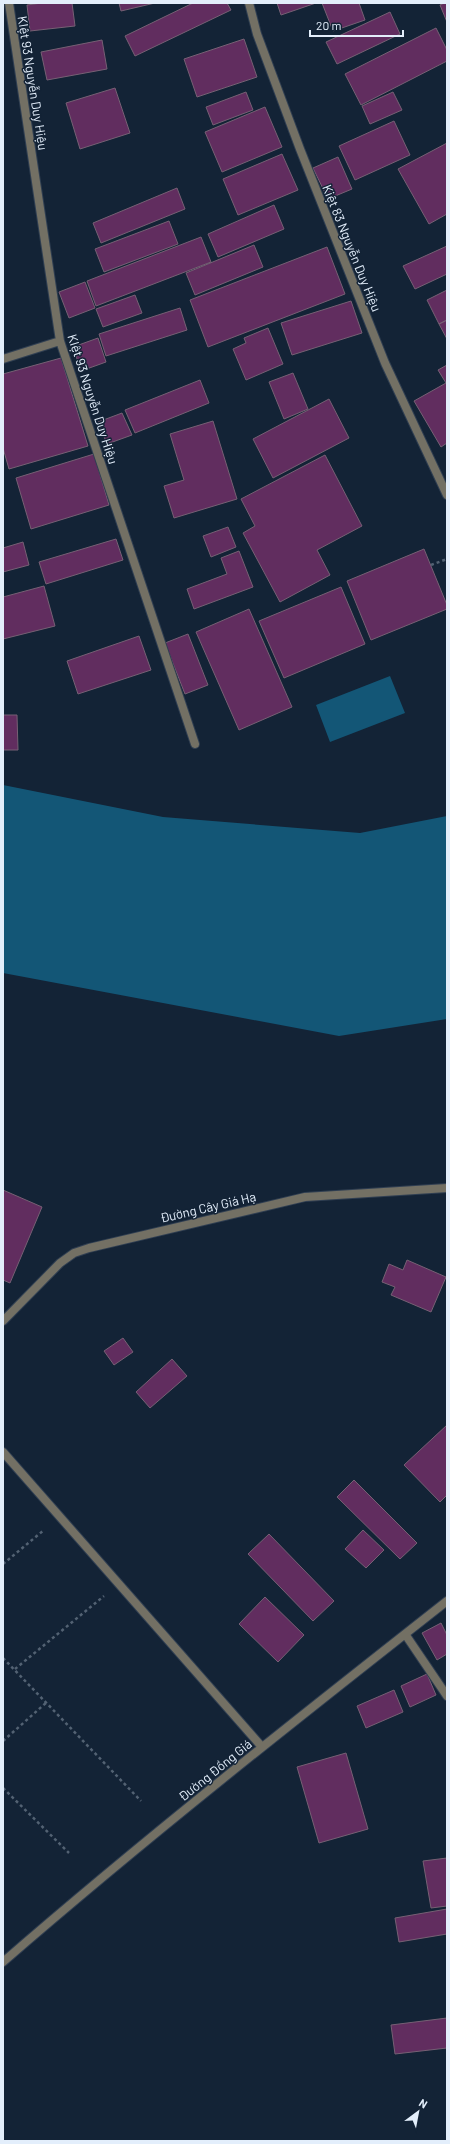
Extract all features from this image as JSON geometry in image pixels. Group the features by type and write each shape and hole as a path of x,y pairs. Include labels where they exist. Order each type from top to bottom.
{"street":[{"name":"KIệt 93 Nguyễn Duy Hiệu","path":"9,3 60,341 195,744"},
{"name":"Kiệt 83 Nguyễn Duy Hiệu","path":"249,3 257,34 300,149 382,355 447,495"},
{"path":"3,359 60,341"},
{"name":"Đường Cây Giá Hạ","path":"3,1321 60,1263 74,1253 89,1248 305,1197 447,1188"},
{"path":"3,1452 262,1747"},
{"name":"Đường Đồng Giá","path":"3,1962 81,1894 262,1747 447,1601"},
{"path":"406,1634 447,1696"}],"path":[{"path":"431,565 447,559"},
{"path":"3,1564 48,1527 3,1564"},
{"path":"15,1669 109,1592"},
{"path":"3,1659 15,1669 141,1801"},
{"path":"3,1659 47,1702"},
{"path":"3,1741 47,1702"},
{"path":"3,1788 69,1853"}],"water":[{"path":"390,676 405,713 330,742 316,705"},
{"path":"3,785 163,817 360,833 447,816 447,1019 339,1036 3,973"}],"building":[{"path":"42,3 72,3 75,26 30,31 27,5"},
{"path":"119,3 155,3 121,11"},
{"path":"193,3 227,3 231,10 135,56 125,36"},
{"path":"277,3 316,3 281,15"},
{"path":"322,3 359,3 365,20 333,31"},
{"path":"447,3 447,22 440,5"},
{"path":"390,12 400,34 337,64 326,42"},
{"path":"436,28 447,50 447,61 361,105 345,74"},
{"path":"244,39 257,77 197,97 184,59"},
{"path":"102,40 107,69 47,80 41,52"},
{"path":"115,88 130,133 80,149 66,103"},
{"path":"246,92 253,110 213,125 206,107"},
{"path":"393,92 402,110 370,124 362,106"},
{"path":"265,107 282,147 222,172 205,132"},
{"path":"394,121 410,155 355,180 339,146"},
{"path":"447,143 447,214 429,224 398,169"},
{"path":"282,154 298,190 238,215 223,179"},
{"path":"338,157 352,189 328,199 313,168"},
{"path":"177,188 185,209 101,243 93,223"},
{"path":"274,205 284,229 218,257 208,234"},
{"path":"169,221 178,244 104,272 95,249"},
{"path":"201,237 211,262 96,306 87,281"},
{"path":"254,245 263,267 195,295 186,273"},
{"path":"447,246 447,274 415,289 403,266"},
{"path":"327,247 345,294 208,347 190,300"},
{"path":"85,282 95,308 69,318 59,292"},
{"path":"447,290 447,320 439,324 427,300"},
{"path":"135,295 142,313 103,327 96,309"},
{"path":"351,301 362,333 292,355 281,323"},
{"path":"180,308 187,330 106,356 99,334"},
{"path":"447,320 447,339 439,324"},
{"path":"268,328 283,364 246,380 233,349 246,343 244,338"},
{"path":"98,338 106,362 81,371 73,347"},
{"path":"61,358 88,446 9,469 3,448 3,374"},
{"path":"447,365 447,443 441,447 414,401 446,383 438,370"},
{"path":"293,373 308,409 284,419 269,382"},
{"path":"200,380 209,403 135,433 125,410"},
{"path":"329,399 349,438 273,478 253,439"},
{"path":"122,413 132,435 107,444 98,422"},
{"path":"213,421 237,499 174,518 164,486 184,480 170,434"},
{"path":"94,454 109,505 31,529 16,478"},
{"path":"325,455 362,526 317,550 330,575 280,602 243,533 255,526 241,499"},
{"path":"228,527 236,547 211,557 203,536"},
{"path":"116,539 123,560 46,584 39,562"},
{"path":"23,542 29,565 3,572 3,548"},
{"path":"424,549 447,605 447,609 371,640 347,581"},
{"path":"239,551 253,587 194,609 187,589 227,574 221,558"},
{"path":"44,586 55,626 3,639 3,597"},
{"path":"341,587 365,644 284,678 259,621"},
{"path":"249,609 292,707 239,730 196,632"},
{"path":"188,634 208,685 185,694 165,643"},
{"path":"139,636 151,670 78,694 67,661"},
{"path":"3,715 17,715 18,750 3,750"},
{"path":"3,1190 42,1207 10,1283 3,1280"},
{"path":"407,1260 446,1277 431,1312 391,1295 395,1287 382,1282 389,1264 403,1270"},
{"path":"123,1338 133,1352 114,1365 104,1351"},
{"path":"172,1359 187,1376 150,1408 136,1392"},
{"path":"447,1425 447,1495 440,1502 404,1465"},
{"path":"354,1480 417,1543 400,1559 337,1497"},
{"path":"363,1530 384,1550 366,1568 345,1549"},
{"path":"269,1534 334,1601 313,1621 248,1554"},
{"path":"265,1597 304,1635 278,1662 239,1624"},
{"path":"441,1623 447,1635 447,1654 437,1660 422,1633"},
{"path":"427,1674 436,1695 410,1707 401,1686"},
{"path":"394,1690 403,1712 366,1728 357,1706"},
{"path":"346,1753 368,1829 319,1843 297,1767"},
{"path":"447,1858 447,1906 431,1908 423,1861"},
{"path":"447,1909 447,1934 399,1942 395,1918"},
{"path":"447,2018 447,2048 395,2054 391,2025"}]}
